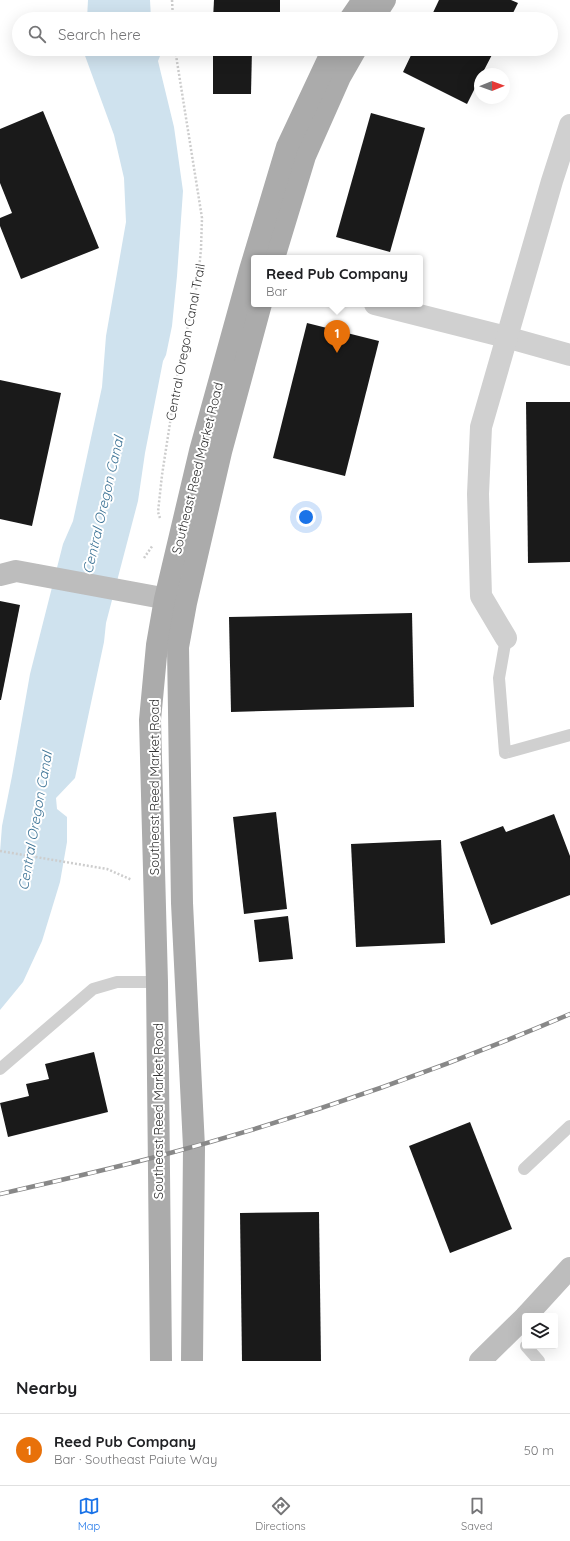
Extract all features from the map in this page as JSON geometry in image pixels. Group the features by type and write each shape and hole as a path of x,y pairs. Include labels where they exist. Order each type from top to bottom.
{"main road":[{"path":"354,12 362,0"},
{"path":"377,12 385,0"},
{"name":"Southeast Reed Market Road","path":"256,255 287,147 329,56"},
{"path":"275,255 304,156 340,77 352,56"},
{"name":"Southeast Reed Market Road","path":"161,1361 157,982 150,720 157,645 165,599 200,451 251,273"},
{"name":"Southeast Reed Market Road","path":"192,1361 194,1147 182,903 178,647 186,603 223,445 260,307"}],"street":[{"path":"506,638 481,596 478,494 481,427 506,337 570,125"},
{"path":"387,307 570,355"},
{"path":"5,569 186,603"},
{"path":"536,1313 570,1268"},
{"path":"480,1361 522,1332"}],"lane":[{"path":"506,638 499,678 505,753 570,735"},
{"path":"0,1069 93,989 117,982 157,982"},
{"path":"524,1169 570,1126"},
{"path":"533,1349 539,1361"}],"path":[{"path":"172,0 173,12"},
{"name":"Central Oregon Canal Trail","path":"161,523 158,512 163,468 178,371 198,280 201,249 202,218 176,56"},
{"path":"144,558 157,539"},
{"path":"0,852 107,869"}],"water":[{"path":"88,0 150,0 151,12 87,12"},
{"name":"Central Oregon Canal","path":"85,56 160,56 158,61 174,127 183,191 172,326 166,355 163,361 145,453 138,501 106,623 104,642 75,778 56,798 57,809 67,817 67,842 60,882 42,941 23,982 0,1010 0,852 2,826 30,674 63,544 73,521 102,387 106,336 126,222 124,178 114,135"}],"building":[{"path":"214,0 280,0 280,12 213,12"},
{"path":"439,0 511,0 518,3 514,12 433,12"},
{"path":"213,56 252,56 251,94 213,94"},
{"path":"411,56 491,56 485,68 474,68 474,90 467,104 403,72"},
{"path":"43,111 99,248 21,279 0,226 0,218 12,213 0,183 0,129"},
{"path":"371,113 425,128 390,252 336,237"},
{"path":"307,323 379,341 345,476 273,458"},
{"path":"0,380 61,393 32,526 0,519"},
{"path":"526,402 570,402 570,562 528,563"},
{"path":"0,601 20,605 1,700 0,700"},
{"path":"412,613 414,707 231,712 229,617"},
{"path":"276,812 287,909 244,914 233,817"},
{"path":"554,814 570,856 570,895 491,925 460,842 503,826 506,832"},
{"path":"441,840 445,943 356,947 351,844"},
{"path":"288,916 293,959 259,962 254,920"},
{"path":"94,1052 108,1112 8,1137 0,1103 29,1096 26,1084 49,1079 45,1064"},
{"path":"470,1122 512,1229 450,1253 409,1146"},
{"path":"319,1212 321,1361 242,1361 240,1213"}],"railway":[{"path":"0,1194 159,1156 211,1142 315,1110 469,1055 570,1014"}],"place":[{"name":"Reed Pub Company","path":"337,353"}]}
